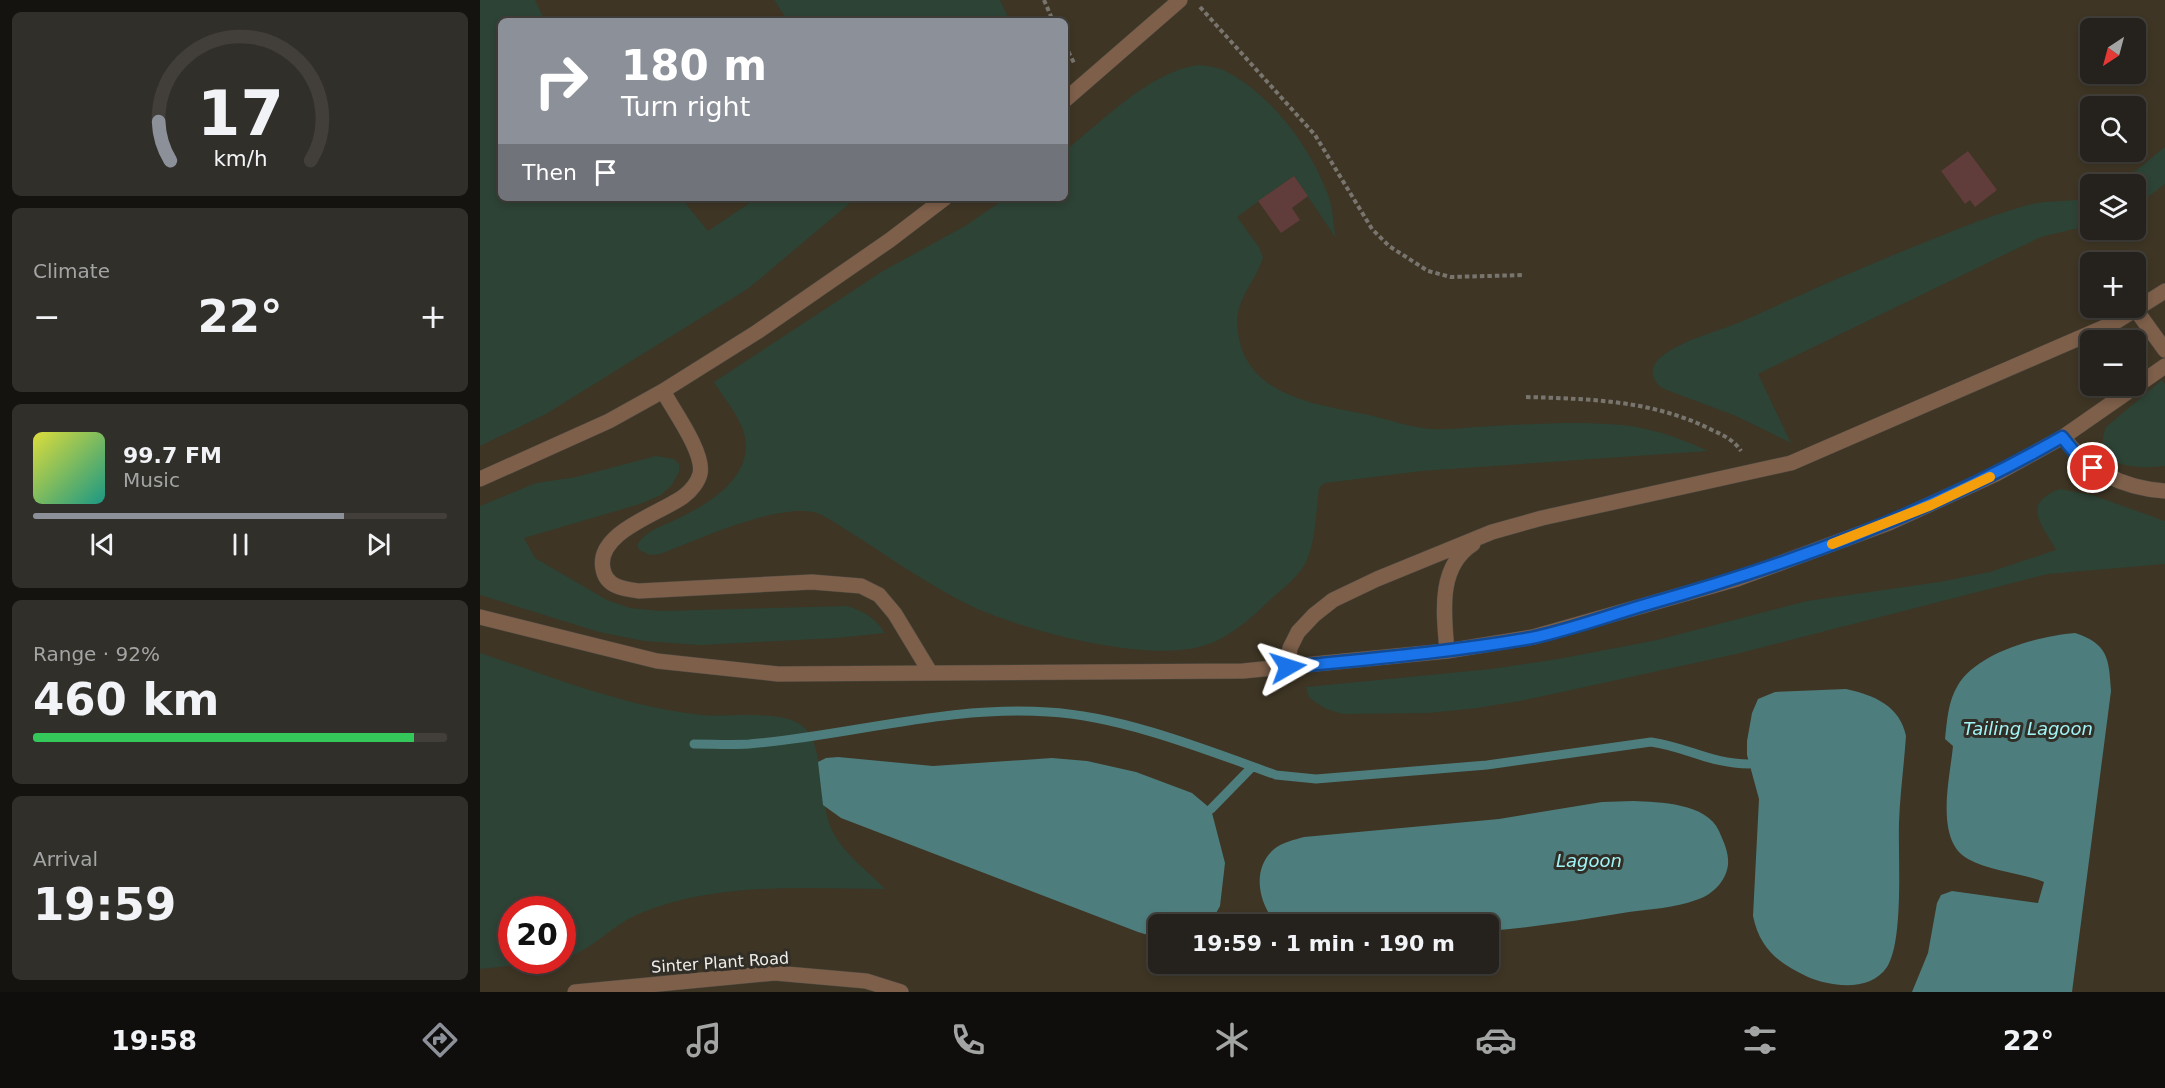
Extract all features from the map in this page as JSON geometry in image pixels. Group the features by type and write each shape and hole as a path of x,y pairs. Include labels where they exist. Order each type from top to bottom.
{"lane":[{"path":"1068,97 1180,0"},
{"path":"480,478 609,421 663,391 757,332 890,240 941,201"},
{"path":"2146,303 2165,291"},
{"path":"1288,667 1290,648 1298,632 1324,606 1377,579 1492,532 1542,518 1751,474 1791,463 2104,328 2122,318"},
{"path":"2142,318 2165,350"},
{"path":"480,617 657,661 778,674 1170,672 1288,667 1447,651 1533,637 1737,579 1931,505 1996,474 2062,437 2165,366"},
{"path":"663,391 699,455 700,473 685,496 623,530 609,544 602,558 602,568 611,583 618,588 639,591 812,582 861,586 879,595 895,614 930,672"},
{"path":"2062,437 2076,454 2093,468 2117,481 2147,490 2165,491"},
{"path":"1447,651 1445,590 1453,565 1469,547 1492,532"},
{"name":"Sinter Plant Road","path":"575,992 775,973 866,981 901,992"}],"path":[{"path":"1044,0 1052,18"},
{"path":"1193,0 1315,135 1372,229 1389,246 1428,272 1451,277 1524,275"},
{"path":"1526,397 1617,401 1668,411 1729,438 1738,446 1751,474"}],"shaded area":[{"path":"480,0 2165,0 2165,992 480,992"}],"green space":[{"path":"480,0 535,0 544,18 498,18 498,201 683,201 708,231 753,201 852,201 749,288 546,414 480,446"},
{"path":"774,0 1000,0 1009,18 786,18"},
{"path":"1198,65 1218,68 1245,83 1260,95 1275,109 1300,140 1331,203 1336,238 1294,176 1237,217 1259,247 1263,257 1239,310 1238,332 1244,354 1255,371 1269,384 1287,394 1328,407 1423,428 1447,429 1558,423 1622,425 1659,432 1708,451 1422,471 1325,483 1319,488 1310,552 1296,577 1229,634 1210,644 1174,650 1145,650 1078,640 984,612 928,583 817,513 801,511 760,517 660,554 650,555 639,550 637,545 649,533 702,506 727,486 737,474 743,461 746,446 743,430 734,411 714,382 883,271 965,226 1002,201 1068,201 1068,149 1127,99 1162,77 1180,69"},
{"path":"2165,147 2165,184 2146,198 2146,174 2131,174"},
{"path":"2080,199 2080,228 2041,237 1758,374 1791,443 1736,416 1664,389 1654,378 1654,366 1670,350 1745,320 1885,258 1969,225 2032,204"},
{"path":"2162,380 2165,384 2165,466 2130,466 2111,459 2105,451 2103,441 2106,427 2143,396 2146,396 2146,393"},
{"path":"656,456 674,459 679,464 679,472 672,485 661,495 640,504 524,538 535,558 607,600 630,608 660,611 847,606 869,616 885,633 837,638 700,645 644,641 599,632 480,595 480,506 536,483 576,477"},
{"path":"2060,489 2092,495 2165,521 2165,564 2048,574 1736,654 1520,701 1477,708 1429,713 1343,714 1326,709 1315,702 1309,697 1306,687 1491,669 1558,659 1657,640 1807,601 1939,582 1990,572 2056,550 2041,523 2037,508 2048,495"},
{"path":"480,653 590,690 646,705 703,715 771,716 796,722 805,728 816,749 825,806 833,832 850,855 885,889 761,889 700,896 641,913 576,954 576,896 498,896 498,967 480,969"}],"water":[{"name":"Tailing Lagoon","path":"2075,633 2094,642 2105,654 2111,691 2072,992 1912,992 1928,953 1937,903 1941,895 1952,891 2038,903 2044,882 1976,863 1957,850 1951,838 1947,791 1953,746 1945,739 1948,711 1955,691 1967,673 1994,655 2027,642"},
{"path":"1846,689 1884,703 1898,717 1906,736 1899,823 1898,919 1892,955 1887,967 1871,981 1839,985 1808,977 1779,960 1766,946 1756,928 1753,916 1759,799 1747,755 1747,741 1752,713 1758,699 1775,692"},
{"path":"838,757 933,766 1052,758 1087,761 1136,772 1192,793 1211,809 1225,863 1220,906 1216,914 1148,914 1148,935 1138,932 841,818 823,805 818,762 826,758"},
{"name":"Lagoon","path":"1602,802 1656,802 1693,809 1704,815 1719,831 1727,852 1728,865 1724,878 1717,888 1702,898 1671,907 1499,930 1499,914 1270,914 1262,898 1260,877 1266,858 1280,845 1304,837 1499,819"}],"building":[{"path":"1968,151 1997,190 1975,207 1970,200 1965,204 1941,171"},
{"path":"1294,176 1308,196 1292,208 1300,220 1281,233 1258,201"}],"waterway":[{"path":"694,744 749,744 936,717 1011,711 1048,712 1105,720 1164,736 1276,775 1316,779 1487,765 1651,742 1723,761 1749,764"},
{"path":"1211,809 1252,767"}],"slow traffic":[{"path":"1832,544 1889,523 1990,477"}],"route":[{"path":"1288,667 1447,651 1533,637 1737,579 1889,523 1931,505 1996,474 2062,437 2076,454 2093,468"}]}
